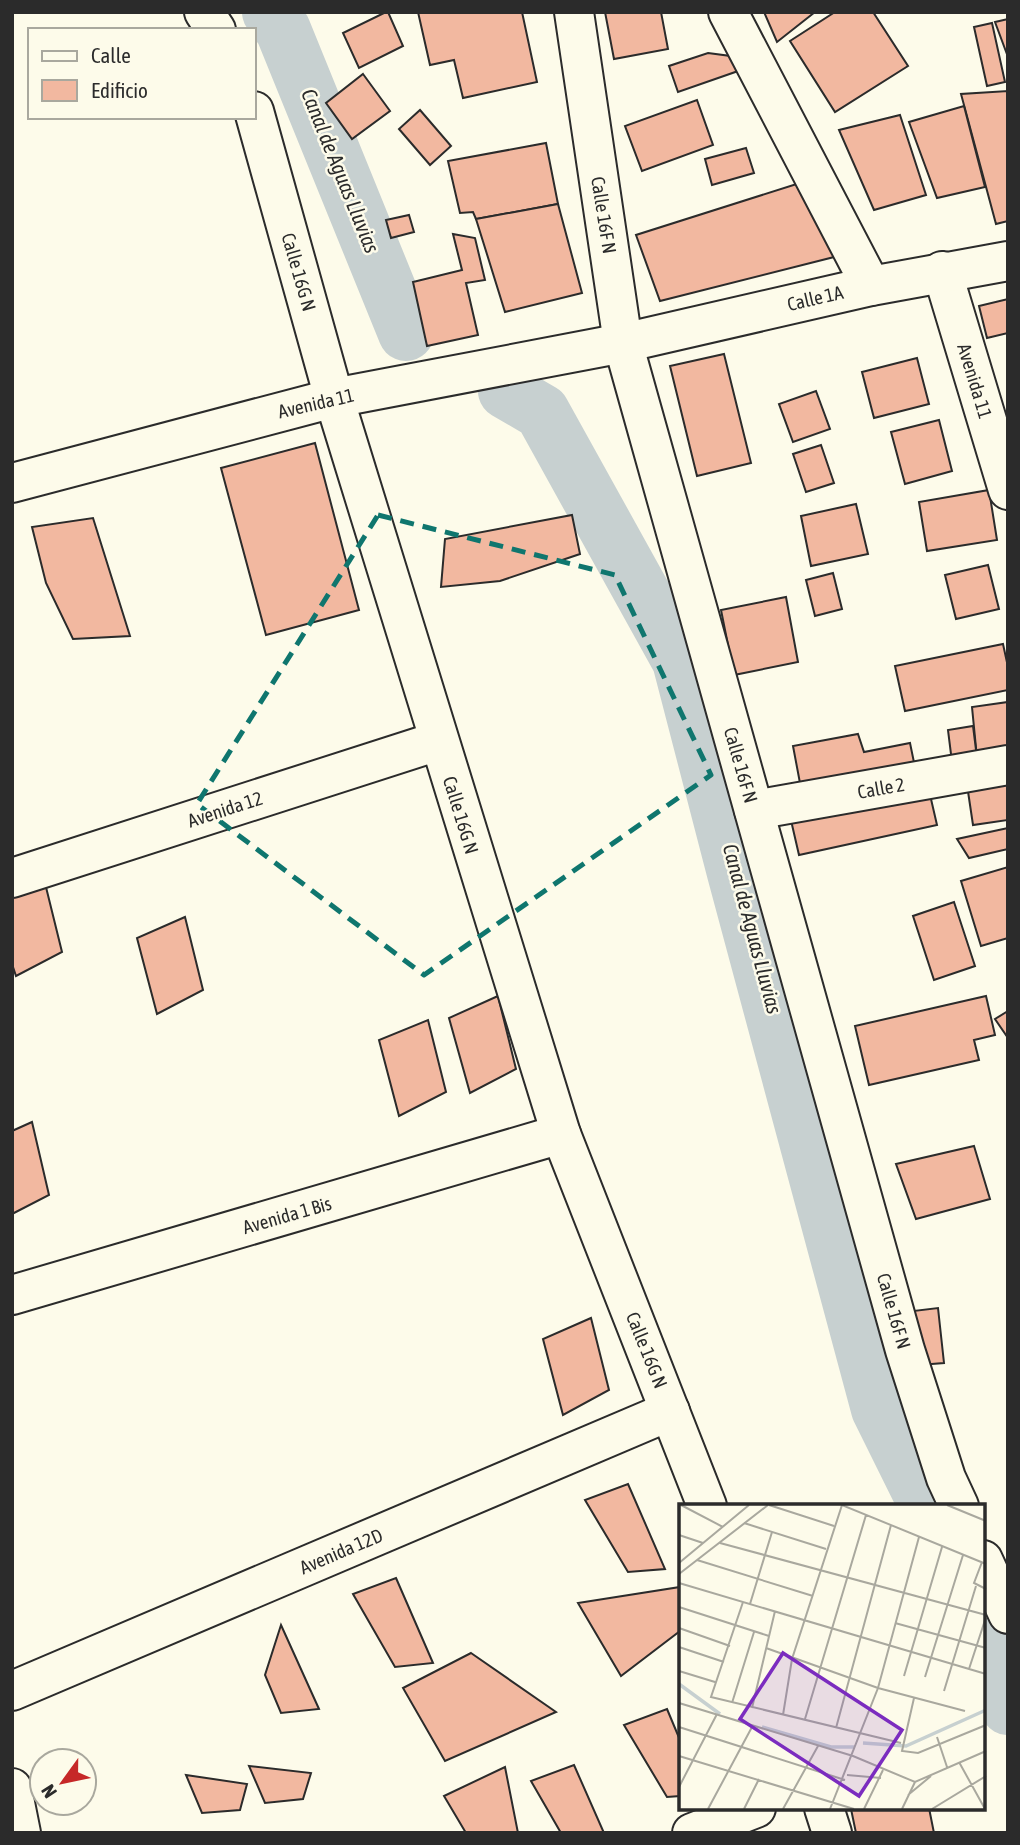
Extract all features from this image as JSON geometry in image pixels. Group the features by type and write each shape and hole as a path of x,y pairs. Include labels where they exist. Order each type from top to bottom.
{"street":[{"path":"204,12 215,28"},
{"name":"Calle 16F N","path":"574,12 623,343 905,1350 946,1478 958,1504"},
{"path":"729,12 871,286"},
{"name":"Calle 16G N","path":"256,118 334,398 561,1134 706,1504"},
{"name":"Calle 1A","path":"623,343 871,286 1008,261"},
{"name":"Avenida 11","path":"942,271 1008,490"},
{"name":"Avenida 11","path":"12,483 334,398 623,343"},
{"name":"Avenida 12","path":"12,878 438,741"},
{"name":"Calle 2","path":"754,810 1008,765"},
{"name":"Avenida 1 Bis","path":"12,1295 561,1134"},
{"name":"Avenida 12D","path":"12,1691 670,1411"},
{"path":"985,1564 1008,1614"},
{"path":"12,1788 21,1833"},
{"path":"692,1833 751,1810"},
{"path":"825,1810 832,1833"}],"highlighted area":[{"path":"378,515 615,575 711,775 424,975 197,804"}],"building":[{"path":"386,12 403,46 359,68 343,33"},
{"path":"418,12 522,12 537,82 463,98 454,60 430,65"},
{"path":"605,12 661,12 668,49 614,59"},
{"path":"764,12 815,12 777,42"},
{"path":"835,12 873,12 908,66 835,112 790,41"},
{"path":"1008,19 1008,57 995,22"},
{"path":"992,23 1005,82 987,86 974,27"},
{"path":"708,53 738,57 741,70 678,92 669,66"},
{"path":"363,74 390,111 352,139 326,103"},
{"path":"1008,91 1008,221 996,224 961,94"},
{"path":"697,100 713,145 642,171 625,126"},
{"path":"964,106 985,187 937,198 909,122"},
{"path":"420,110 451,146 430,165 399,129"},
{"path":"900,115 926,195 874,210 839,130"},
{"path":"546,143 558,204 476,219 473,212 460,213 448,161"},
{"path":"746,148 754,173 712,185 705,159"},
{"path":"803,182 838,256 660,301 636,235"},
{"path":"558,204 582,293 505,312 476,219"},
{"path":"409,215 414,232 391,238 386,220"},
{"path":"453,234 475,238 485,280 466,283 478,335 427,346 413,282 462,270"},
{"path":"1008,299 1008,333 987,338 979,306"},
{"path":"724,354 751,463 697,476 670,366"},
{"path":"917,358 929,404 874,418 862,372"},
{"path":"816,391 830,429 793,442 779,404"},
{"path":"939,420 952,471 905,484 891,432"},
{"path":"315,443 359,610 266,635 221,468"},
{"path":"821,445 834,483 806,492 793,454"},
{"path":"989,490 997,540 927,551 919,502"},
{"path":"856,504 868,554 811,566 801,516"},
{"path":"572,515 580,554 500,581 441,587 445,539"},
{"path":"93,518 130,636 73,639 46,583 32,527"},
{"path":"988,565 999,609 956,619 945,575"},
{"path":"833,573 842,609 815,616 806,580"},
{"path":"786,597 798,662 734,675 721,610"},
{"path":"1003,644 1008,667 1008,690 905,711 895,666"},
{"path":"1008,702 1008,755 977,758 972,707"},
{"path":"973,726 977,758 952,762 948,730"},
{"path":"858,734 864,752 910,743 917,777 803,799 793,746"},
{"path":"1008,772 1008,820 973,825 966,778"},
{"path":"928,786 937,825 799,855 790,816"},
{"path":"1008,828 1008,849 969,858 957,839"},
{"path":"1008,867 1008,938 981,946 961,881"},
{"path":"44,879 62,952 16,976 12,964 12,893"},
{"path":"954,902 975,966 934,980 913,916"},
{"path":"185,917 203,990 157,1014 137,938"},
{"path":"498,996 516,1069 470,1093 449,1018"},
{"path":"986,996 995,1035 974,1040 979,1060 869,1085 855,1026"},
{"path":"1008,1011 1008,1038 995,1019"},
{"path":"428,1020 446,1092 399,1116 379,1040"},
{"path":"32,1122 49,1195 12,1214 12,1131"},
{"path":"974,1146 990,1199 916,1219 896,1164"},
{"path":"938,1308 944,1363 919,1365 913,1311"},
{"path":"591,1318 609,1390 563,1415 543,1339"},
{"path":"628,1484 665,1569 628,1572 585,1500"},
{"path":"396,1578 433,1663 395,1667 353,1594"},
{"path":"679,1587 679,1632 621,1676 578,1603"},
{"path":"281,1625 319,1709 281,1713 265,1675"},
{"path":"471,1653 556,1712 445,1761 403,1688"},
{"path":"667,1709 679,1738 679,1796 667,1797 624,1725"},
{"path":"574,1765 604,1833 561,1833 531,1781"},
{"path":"249,1766 311,1773 303,1799 265,1803"},
{"path":"505,1767 518,1833 466,1833 444,1796"},
{"path":"186,1775 247,1784 240,1810 202,1813"},
{"path":"851,1810 929,1810 934,1833 856,1833"}],"waterway":[{"name":"Canal de Aguas Lluvias","path":"270,12 283,30 406,333"},
{"name":"Canal de Aguas Lluvias","path":"506,391 542,412 680,661 879,1409 926,1504"},
{"name":"Canal de Aguas Lluvias","path":"985,1624 1008,1707"}]}
